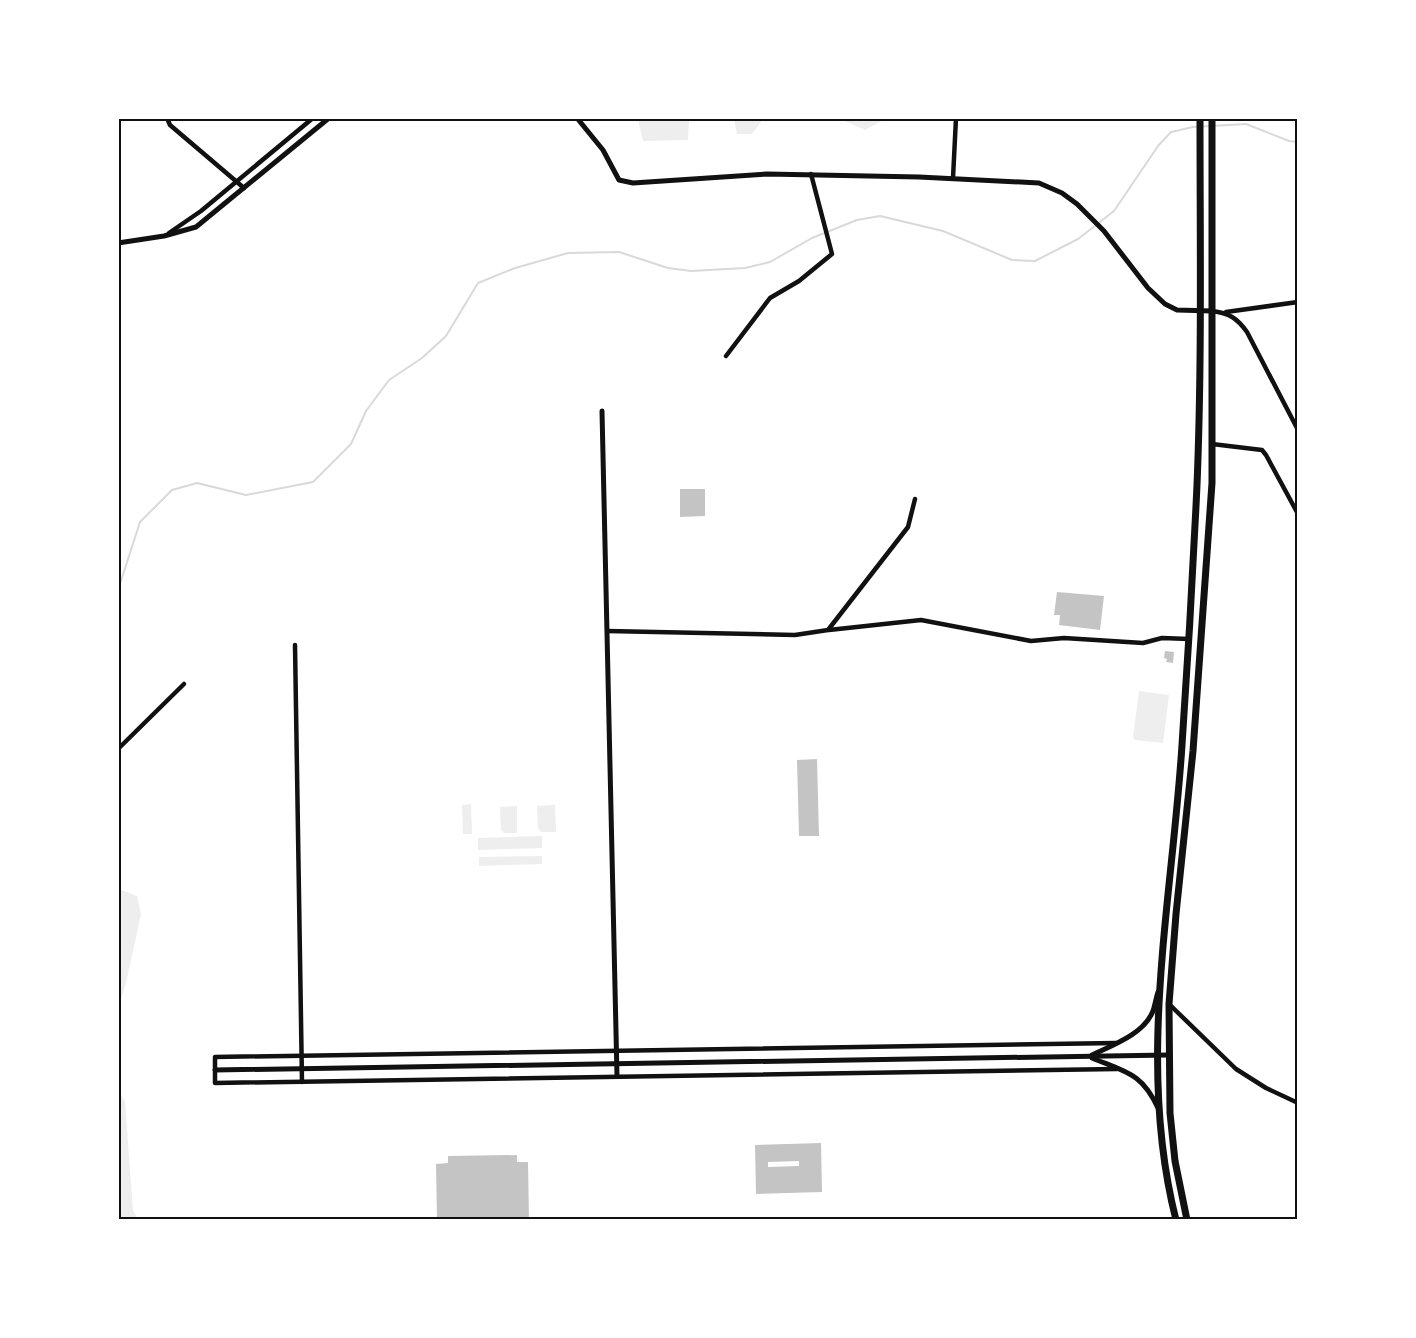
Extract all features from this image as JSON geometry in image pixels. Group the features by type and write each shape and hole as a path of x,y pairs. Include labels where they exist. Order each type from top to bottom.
{"main road":[{"path":"1176,1220 1165,1163 1160,1113 1159,988 1182,750 1197,482 1200,118"},
{"path":"1187,1220 1175,1161 1170,1113 1169,1004 1193,751 1212,483 1212,118"}],"street":[{"path":"167,118 170,125 244,188"},
{"path":"164,236 201,212 314,118"},
{"path":"118,243 164,236 196,227 329,118"},
{"path":"577,118 603,150 619,180 633,183 767,174 953,178 1039,183 1062,193 1084,211 1104,231 1149,288 1165,304 1177,310 1226,312 1298,302"},
{"path":"953,178 956,118"},
{"path":"726,356 770,298 799,281 832,254 811,174"},
{"path":"1226,312 1238,319 1247,332 1298,430"},
{"path":"602,411 617,1076"},
{"path":"1212,444 1262,450 1298,514"},
{"path":"828,630 908,527 915,499"},
{"path":"607,631 795,635 921,620 1031,641 1065,638 1143,643 1162,638 1189,639"},
{"path":"295,645 302,1082"},
{"path":"118,748 184,684"},
{"path":"1088,1057 1118,1043 1143,1025 1152,1013 1159,988"},
{"path":"1169,1004 1227,1062 1256,1082 1298,1103"},
{"path":"1118,1043 215,1057 215,1083 1119,1069"},
{"path":"215,1070 1168,1055"},
{"path":"1088,1057 1132,1074 1142,1081 1152,1094 1160,1113"}],"shaded area":[{"path":"734,118 763,119 752,134 737,134"},
{"path":"885,118 865,130 840,119"},
{"path":"638,119 689,119 688,140 643,141"},
{"path":"1139,691 1169,695 1163,743 1135,740 1133,737"},
{"path":"471,804 472,834 463,834 462,805"},
{"path":"555,805 556,832 541,832 538,828 537,806"},
{"path":"517,806 517,833 504,833 501,830 500,807"},
{"path":"542,836 542,848 478,850 478,838"},
{"path":"542,856 542,864 479,866 479,857"},
{"path":"119,889 137,896 141,914 119,1005"},
{"path":"118,1091 125,1101 133,1211 138,1219 119,1219"}],"building":[{"path":"680,489 705,489 705,516 680,517"},
{"path":"1057,592 1104,596 1100,630 1059,625 1060,615 1054,615"},
{"path":"1165,651 1174,652 1173,663 1166,662"},
{"path":"817,759 819,836 799,836 797,760"},
{"path":"821,1143 822,1192 756,1194 755,1145","holes":["799,1161 799,1166 768,1167 768,1162"]},
{"path":"517,1155 517,1162 528,1162 529,1220 437,1220 436,1164 448,1163 448,1156"}],"waterway":[{"path":"118,590 140,522 172,490 197,483 246,495 313,482 351,444 366,411 389,380 422,358 446,336 478,283 515,268 568,253 619,252 668,268 691,271 745,268 770,262 812,238 857,220 880,216 943,231 1012,260 1035,261 1078,239 1114,211 1158,146 1171,132 1193,127 1246,124 1289,141 1298,142"}]}
